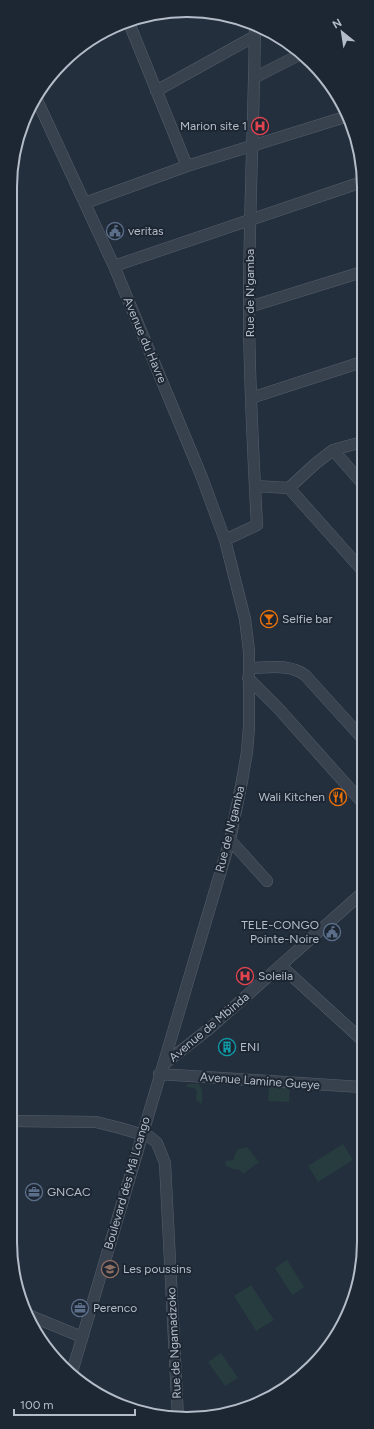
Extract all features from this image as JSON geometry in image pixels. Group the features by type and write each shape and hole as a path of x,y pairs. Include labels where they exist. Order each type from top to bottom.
{"street":[{"path":"130,27 187,166"},
{"name":"Rue de N'gamba","path":"225,540 257,525 250,398 249,307 255,32"},
{"path":"156,91 255,36"},
{"path":"254,78 296,57"},
{"name":"Avenue du Havre","path":"39,104 114,266 201,475 225,540 237,588"},
{"path":"85,203 187,166 342,118"},
{"path":"114,266 357,184"},
{"path":"249,307 357,274"},
{"path":"250,398 357,364"},
{"path":"289,488 333,450 357,443"},
{"path":"333,450 357,477"},
{"path":"255,486 289,488 357,564"},
{"name":"Rue de N'gamba","path":"162,1069 193,960 230,840 247,752 249,726 249,651 245,619 237,588"},
{"path":"357,732 305,675 298,670 278,667 249,673 278,708 357,797"},
{"path":"230,840 267,881"},
{"name":"Avenue de Mbinda","path":"162,1069 281,966 357,898"},
{"path":"281,966 357,1035"},
{"name":"Avenue Lamine Gueye","path":"162,1069 357,1088"},
{"name":"Boulevard des Mâ Loango","path":"73,1368 162,1069"},
{"path":"17,1121 96,1122 142,1134"},
{"name":"Rue de Ngamadzoko","path":"142,1134 157,1143 165,1163 178,1412"},
{"path":"35,1318 82,1337"}],"green space":[{"path":"187,1084 199,1084 202,1090 202,1104 196,1100 197,1091 194,1088 187,1087"},
{"path":"269,1087 290,1088 289,1102 268,1101"},
{"path":"343,1144 353,1160 318,1182 308,1166"},
{"path":"247,1147 259,1162 243,1174 240,1170 233,1169 225,1165 226,1161 233,1160 237,1150"},
{"path":"287,1260 304,1287 292,1295 275,1268"},
{"path":"251,1285 274,1320 256,1331 234,1296"},
{"path":"221,1353 238,1378 225,1386 208,1362"}],"place":[{"name":"Marion site 1","path":"260,126"},
{"name":"veritas","path":"115,231"},
{"name":"Selfie bar","path":"269,619"},
{"name":"Wali Kitchen","path":"338,797"},
{"name":"TELE-CONGO Pointe-Noire","path":"332,932"},
{"name":"Soleila","path":"245,976"},
{"name":"ENI","path":"227,1047"},
{"name":"GNCAC","path":"34,1192"},
{"name":"Les poussins","path":"110,1269"},
{"name":"Perenco","path":"80,1308"}]}
